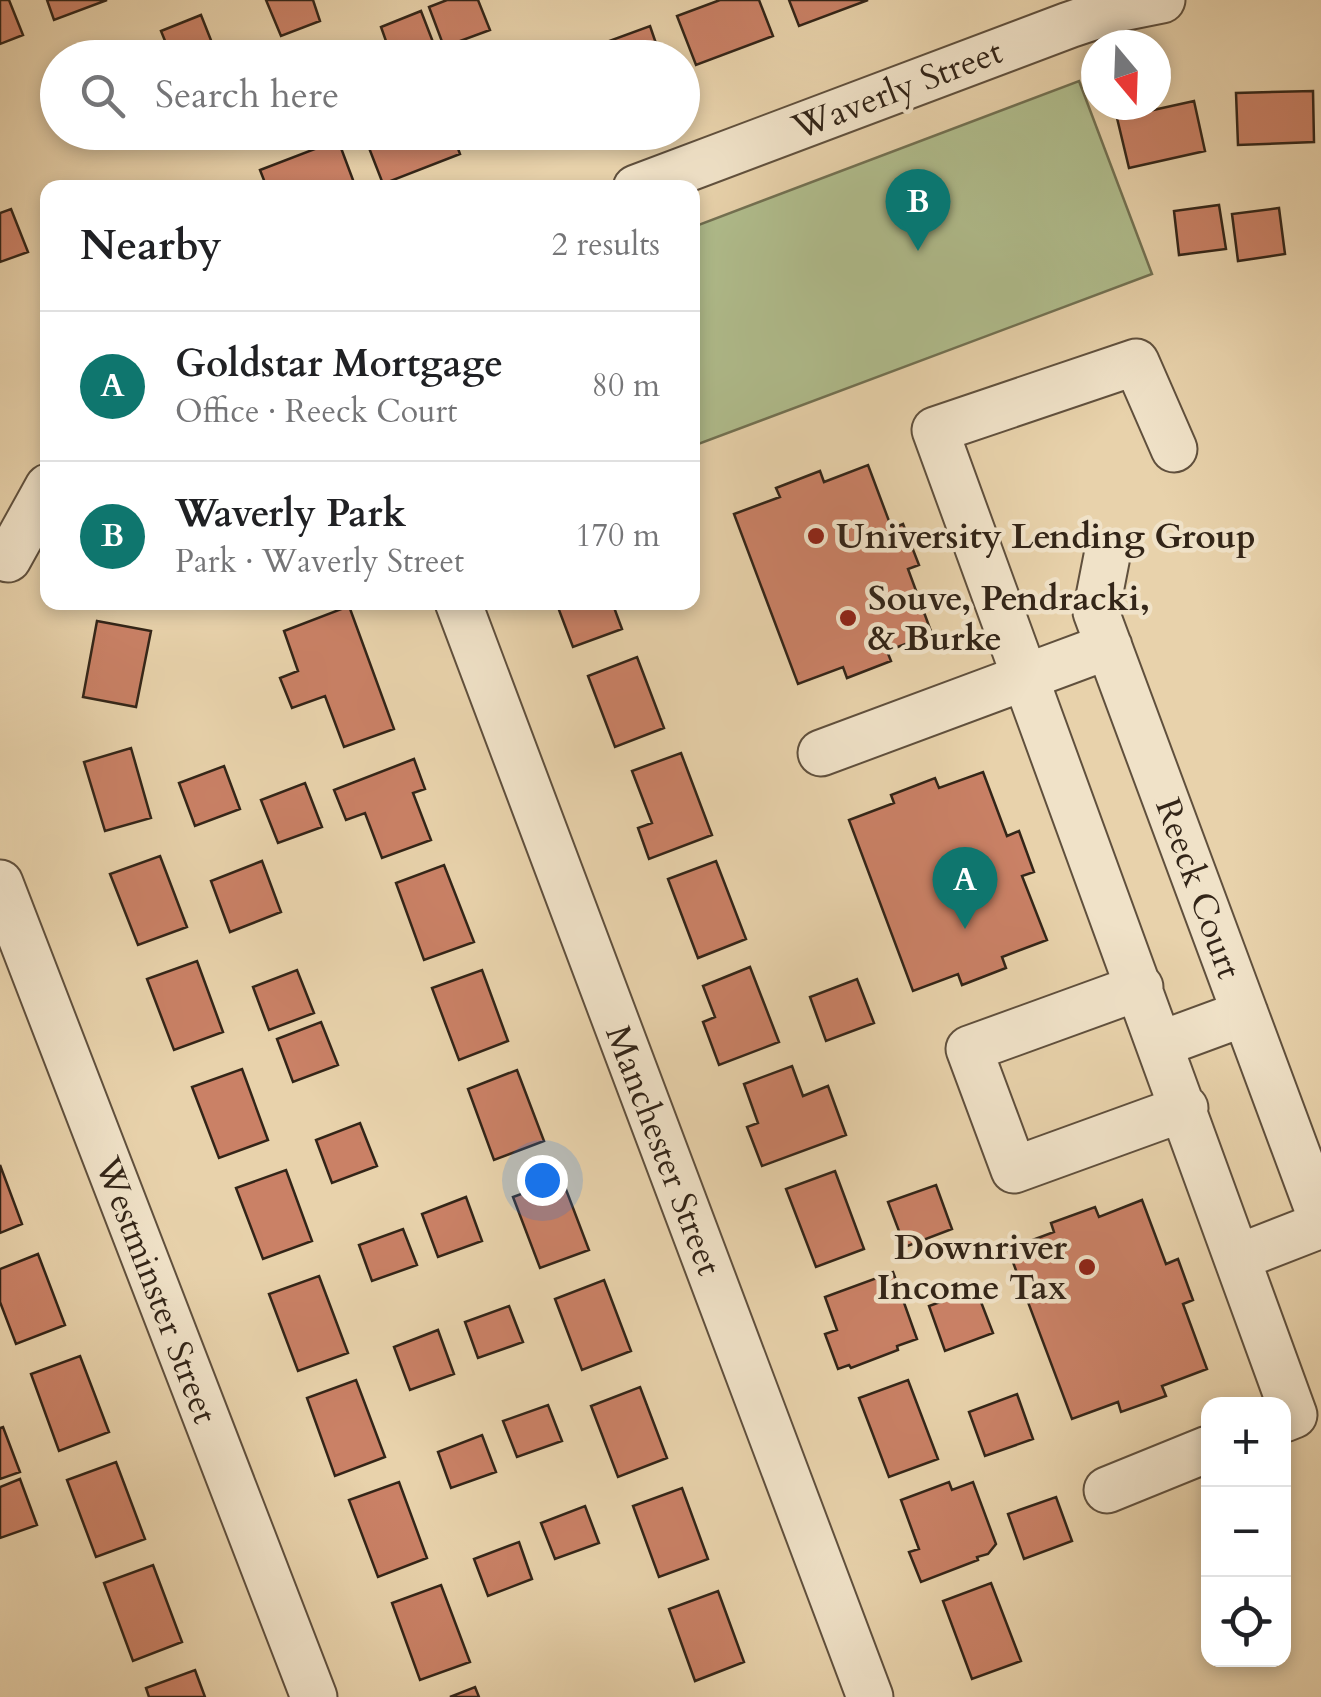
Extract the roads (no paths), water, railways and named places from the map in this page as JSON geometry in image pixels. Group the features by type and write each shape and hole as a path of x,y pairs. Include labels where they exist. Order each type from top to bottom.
{"street":[{"name":"Waverly Street","path":"657,180 1069,25 1162,0"},
{"path":"1174,449 1136,362 935,430 1288,1397"},
{"path":"3,566 40,501"},
{"name":"Reeck Court","path":"1107,556 1096,612 1321,1222"},
{"name":"Manchester Street","path":"461,610 870,1697"},
{"path":"821,753 1109,646"},
{"name":"Westminster Street","path":"0,884 314,1697"},
{"path":"1140,986 969,1049 1014,1170 1185,1108"},
{"path":"1161,1044 1245,1014"},
{"path":"1239,1258 1321,1222"},
{"path":"1107,1490 1201,1453"}],"place":[{"name":"Waverly Park","path":"918,251"},
{"name":"University Lending Group","path":"816,536"},
{"name":"Souve, Pendracki, & Burke","path":"848,618"},
{"name":"Goldstar Mortgage","path":"965,929"},
{"name":"Downriver Income Tax","path":"1087,1267"}]}
